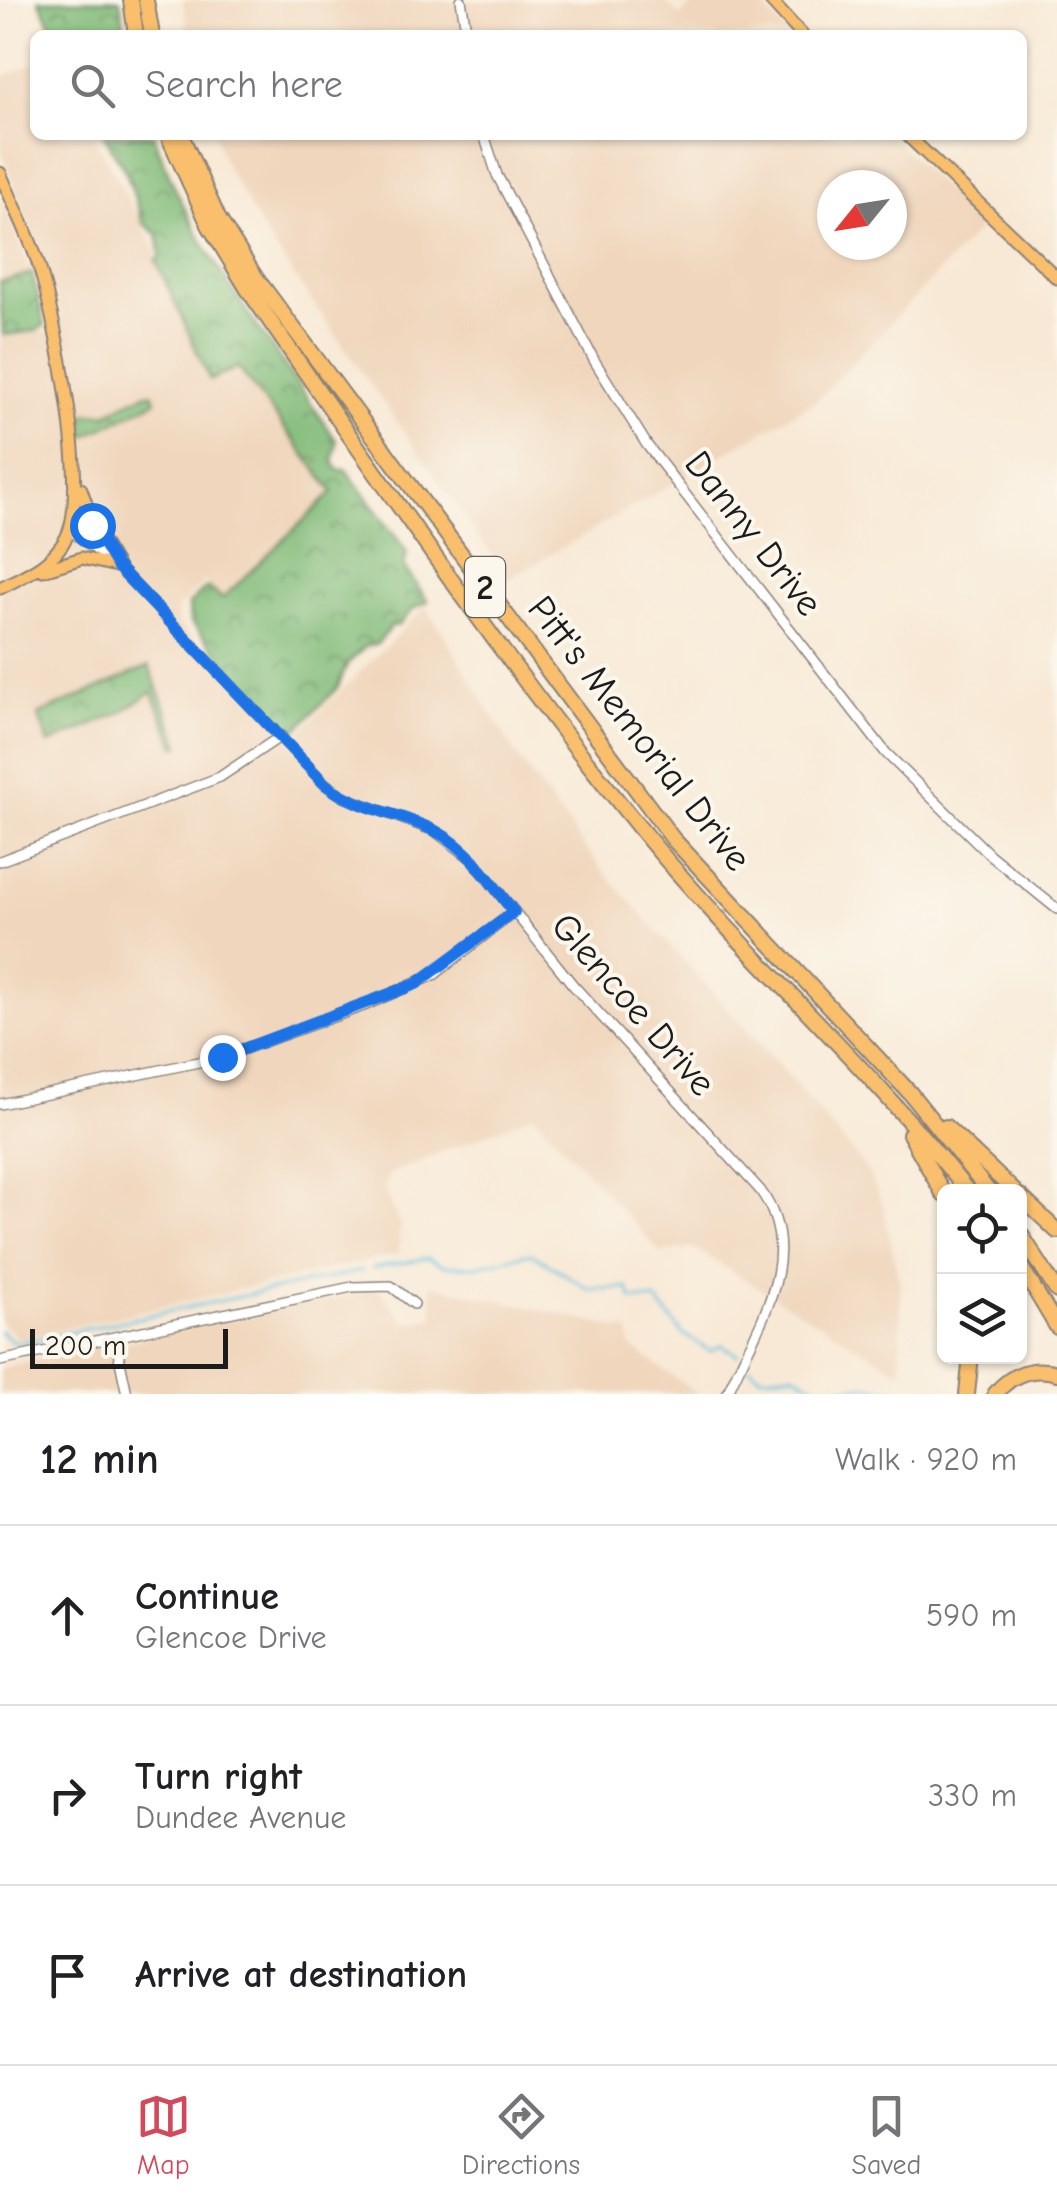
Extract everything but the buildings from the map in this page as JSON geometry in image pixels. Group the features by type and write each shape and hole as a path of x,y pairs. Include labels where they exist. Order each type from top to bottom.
{"highway":[{"path":"131,0 135,30"},
{"path":"146,0 151,30"},
{"name":"Pitt's Memorial Drive","path":"170,140 209,226 247,288 550,710 691,888 961,1184"},
{"name":"Pitt's Memorial Drive","path":"183,140 218,218 254,276 673,840 910,1093 982,1184"},
{"path":"874,1085 914,1140 938,1184"},
{"path":"910,1093 1006,1184"},
{"path":"1027,1203 1057,1231"},
{"path":"1027,1244 1057,1291"},
{"path":"1025,1274 1057,1328"},
{"path":"967,1394 970,1364"},
{"path":"994,1394 1007,1381 1028,1371 1057,1372"}],"main road":[{"path":"770,0 797,30"},
{"path":"912,140 1057,278"},
{"path":"0,173 39,267 76,476 77,502 70,530 54,554 34,572"},
{"path":"76,476 95,530 117,566"},
{"path":"0,588 34,572 82,558 117,566"}],"street":[{"path":"462,0 466,30"},
{"name":"Danny Drive","path":"486,140 497,175 594,360 647,445 886,752 990,855 1057,909"},
{"name":"Glencoe Drive","path":"70,530 117,566 335,792 444,836 472,860 572,985 760,1190 781,1238 780,1273 727,1394"},
{"path":"0,861 220,777 281,736"},
{"path":"0,1104 222,1057 366,1005 438,972 514,912"},
{"path":"0,1361 378,1284 396,1287 414,1304"},
{"path":"115,1338 126,1394"}],"shaded area":[{"path":"183,0 663,0 680,16 697,0 759,0 784,30 187,30"},
{"path":"30,65 30,140 96,140 157,252 156,261 209,379 238,367 333,493 222,599 205,581 177,608 178,623 292,740 426,606 519,759 600,868 800,1089 867,1170 883,1205 900,1286 901,1372 691,1247 661,1253 534,1114 389,1174 384,1189 400,1225 398,1254 19,1339 0,1321 0,338 49,331 63,318 0,148 0,78"},
{"path":"217,140 894,140 982,226 817,400 508,579 266,236 226,166"},
{"path":"0,195 32,273 0,282"},
{"path":"430,1284 629,1331 631,1347 698,1394 0,1394 0,1368 378,1289 406,1323 434,1318"}],"green space":[{"path":"39,0 120,0 125,30 54,30"},
{"path":"107,140 156,140 170,178 211,257 337,442 333,461 338,470 346,470 407,552 404,567 428,602 414,608 398,626 392,625 377,644 366,646 347,664 338,687 295,731 275,719 190,621 189,604 207,587 223,598 333,492 238,367 210,380 156,261 161,256 157,234 143,223 127,174"},
{"path":"32,273 45,325 36,331 3,335 0,282"},
{"path":"153,393 156,401 86,436 81,433 85,414 106,413"},
{"path":"149,666 180,745 176,747 152,692 120,713 49,744 38,715"}],"waterway":[{"path":"373,1268 428,1258 445,1266 476,1266 531,1253 589,1289 628,1288 632,1299 656,1300 683,1334 710,1351 722,1345 738,1355"},
{"path":"0,1331 13,1342 33,1340 362,1271"},
{"path":"749,1367 761,1376 794,1373 818,1388 871,1386 902,1394"}],"route":[{"path":"92,525 117,566 325,784 344,797 444,836 472,860 514,912 438,972 416,984 222,1057"}]}
